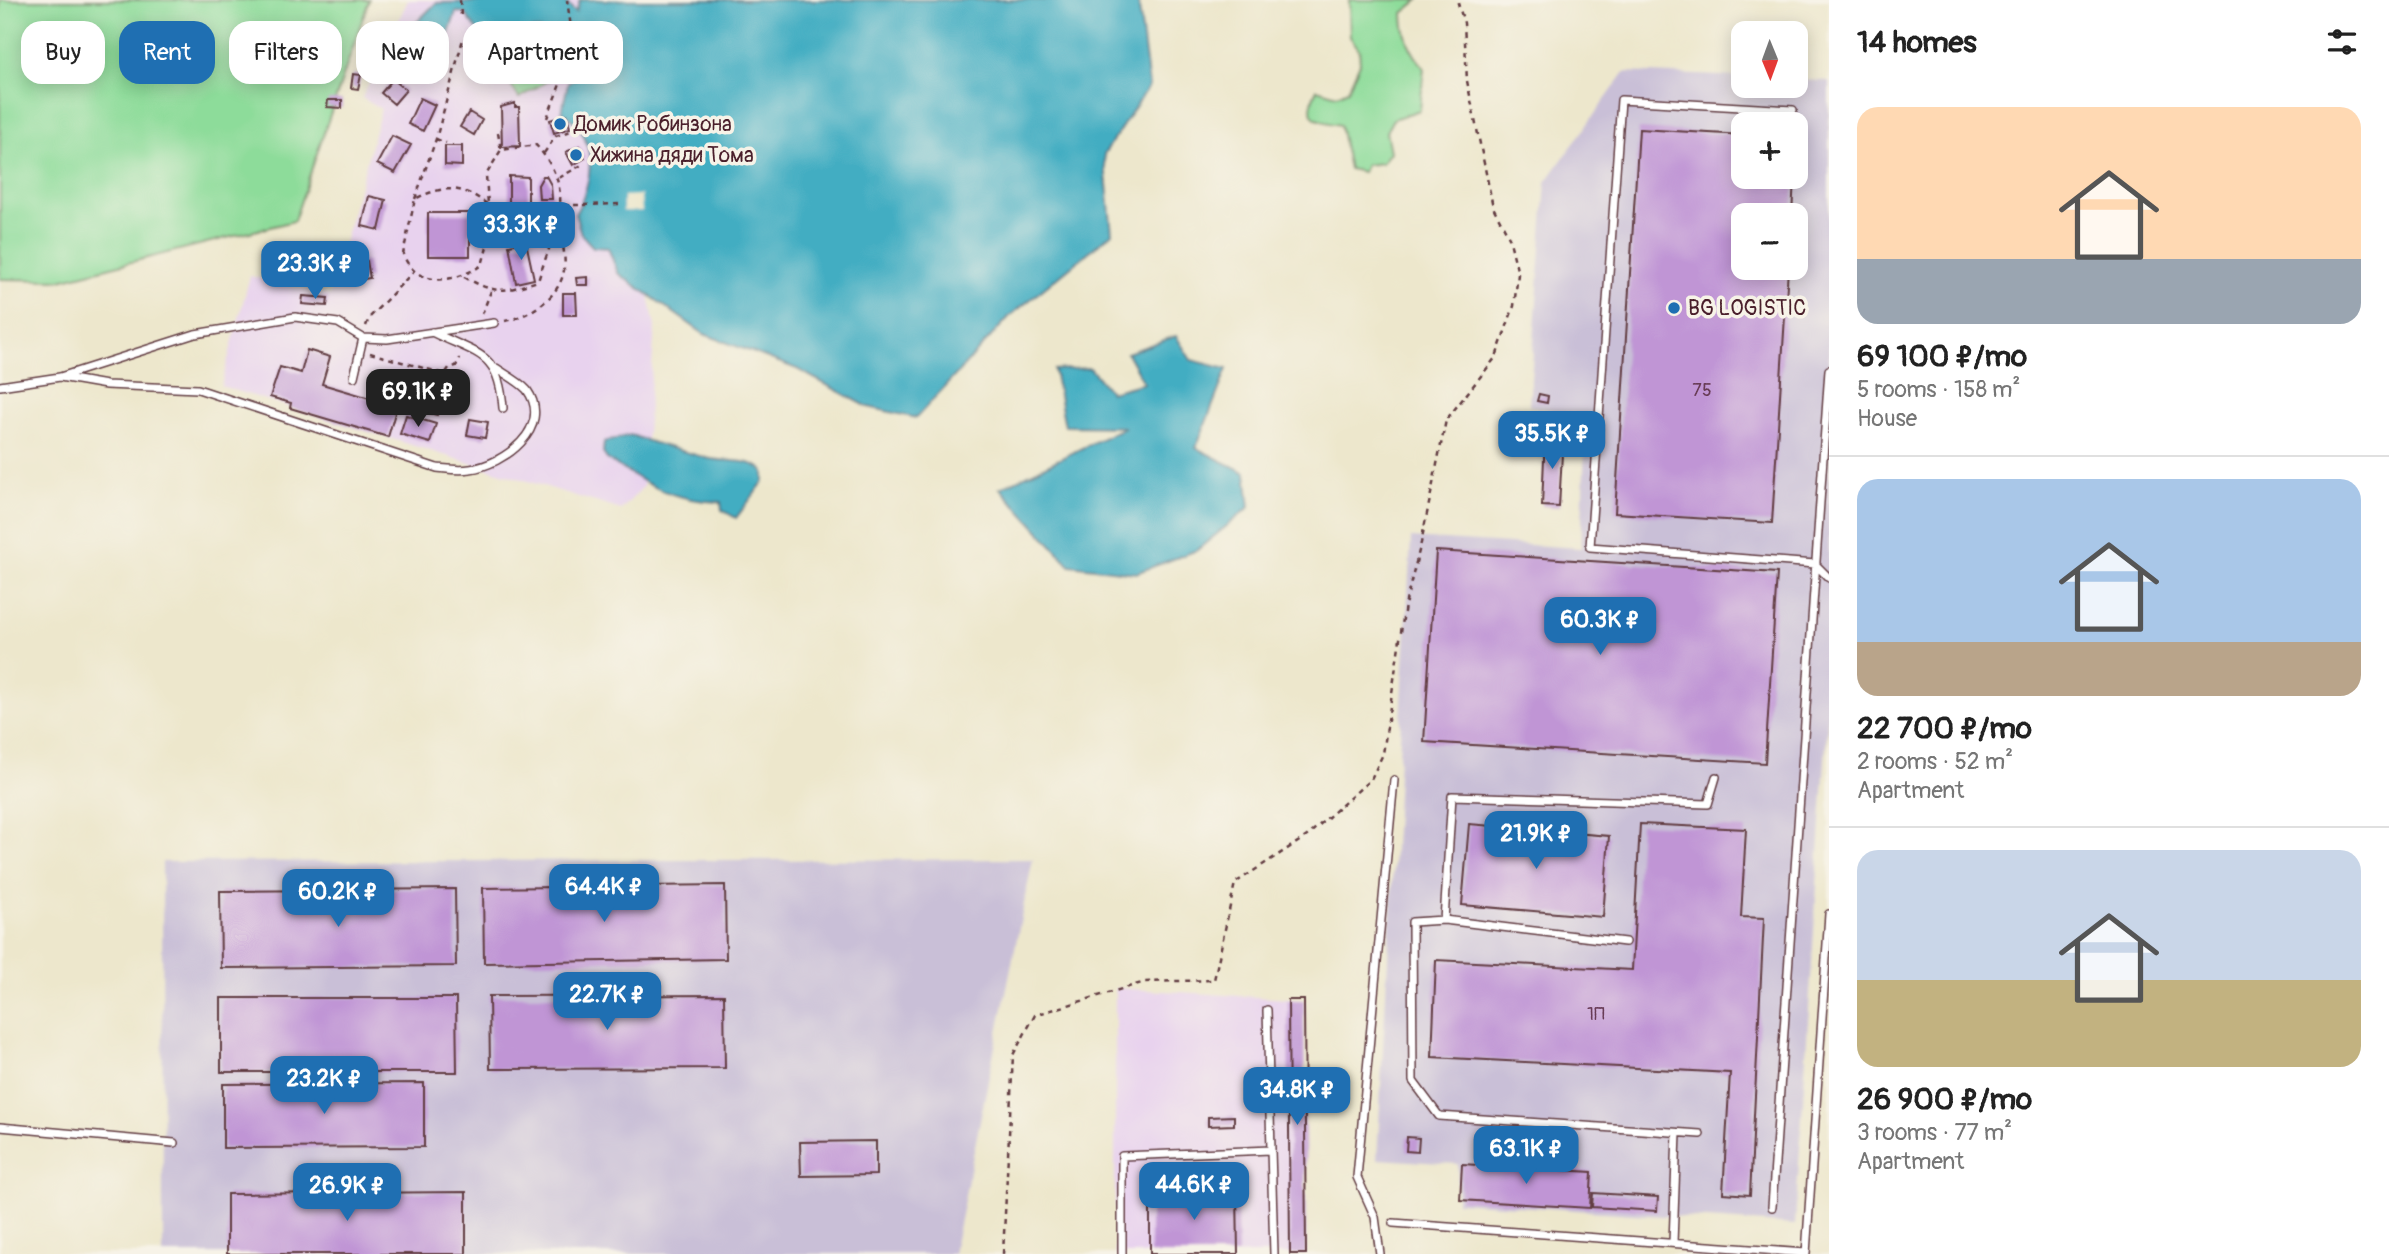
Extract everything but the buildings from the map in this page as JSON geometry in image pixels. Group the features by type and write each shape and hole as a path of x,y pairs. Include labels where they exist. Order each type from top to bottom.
{"lane":[{"path":"1793,110 1621,100 1590,547 1815,564 1829,578"},
{"path":"0,386 60,377 195,334 295,317 338,323 363,338 387,339 494,323"},
{"path":"60,377 106,385 198,389 437,468 471,469 497,459 522,443 533,425 534,411 527,390 485,358 432,332"},
{"path":"354,377 363,338"},
{"path":"496,368 501,384 503,408"},
{"path":"1772,1207 1829,370"},
{"path":"1444,920 1452,796 1708,804 1716,777"},
{"path":"1380,1254 1376,1217 1357,1177 1394,780"},
{"path":"1393,1223 1806,1253 1829,914"},
{"path":"1625,942 1444,920 1412,922 1413,1081 1439,1116 1700,1134"},
{"path":"1267,1010 1274,1254"},
{"path":"0,1127 174,1143"},
{"path":"1673,1243 1676,1133"},
{"path":"1122,1254 1122,1156 1271,1150"}],"path":[{"path":"460,0 461,15"},
{"path":"1003,1254 1013,1055 1035,1015 1145,982 1214,980 1235,883 1307,836 1371,779 1383,754 1405,605 1421,543 1446,420 1496,357 1514,306 1518,274 1510,237 1493,207 1466,81 1464,23 1457,0"},
{"path":"567,1 570,21"},
{"path":"463,39 436,139 415,199 402,254 414,271 443,281 463,277 482,265 488,244 486,175 501,150 498,133"},
{"path":"547,118 560,84"},
{"path":"544,153 556,136 571,131"},
{"path":"436,139 446,143"},
{"path":"463,277 491,291 502,292 538,281 562,206 559,178 537,145 501,150"},
{"path":"559,178 585,163"},
{"path":"415,199 434,189 448,187 476,195 488,205"},
{"path":"534,206 623,204"},
{"path":"488,244 532,221 559,214"},
{"path":"494,323 516,318 543,303 556,291 565,268 562,237"},
{"path":"363,338 369,318 414,271"}],"shaded area":[{"path":"408,0 593,0 597,21 463,21 463,84 609,84 655,327 643,487 621,510 221,386 250,276 330,295 381,109 362,98 369,84 449,84 449,21 398,21"},
{"path":"1625,72 1731,76 1731,98 1808,98 1808,80 1829,81 1829,699 1795,1225 1457,1202 1458,1164 1377,1159 1411,538 1581,548 1586,416 1529,406 1546,182"},
{"path":"1033,859 953,1254 163,1254 162,862"},
{"path":"1115,988 1304,1000 1305,1254 1115,1254"}],"green space":[{"path":"0,0 369,0 362,21 356,21 356,38 342,80 342,21 229,21 229,84 340,84 294,221 60,280 0,279"},
{"path":"1349,0 1419,0 1403,13 1408,42 1424,67 1420,110 1393,119 1386,132 1390,152 1382,163 1366,165 1363,172 1349,169 1340,125 1318,119 1311,112 1317,89 1337,95 1348,90 1360,63 1359,49 1350,37"},
{"path":"510,84 542,84 519,98"}],"water":[{"path":"563,0 576,12 580,0 1138,0 1149,86 1104,154 1112,233 1010,316 916,418 868,407 797,369 704,334 618,273 608,248 593,247 581,234 575,214 586,186 590,159 582,133 574,121 562,111 568,84 623,84 623,21 471,21 465,13 456,12 449,33 449,21 418,21 436,3"},
{"path":"1176,336 1191,360 1227,369 1196,448 1246,473 1250,507 1197,550 1136,573 1070,565 1000,488 1125,427 1065,426 1054,370 1090,368 1110,392 1144,383 1127,353"},
{"path":"631,435 706,458 751,464 764,471 764,481 736,518 722,510 721,502 674,495 635,477 607,459 603,453 604,442"}],"pier":[{"path":"641,195 642,211 623,211 623,196"}],"place":[{"name":"Домик Робинзона","path":"560,124"},
{"name":"Хижина дяди Тома","path":"576,155"},
{"name":"BG LOGISTIC","path":"1674,308"}]}
